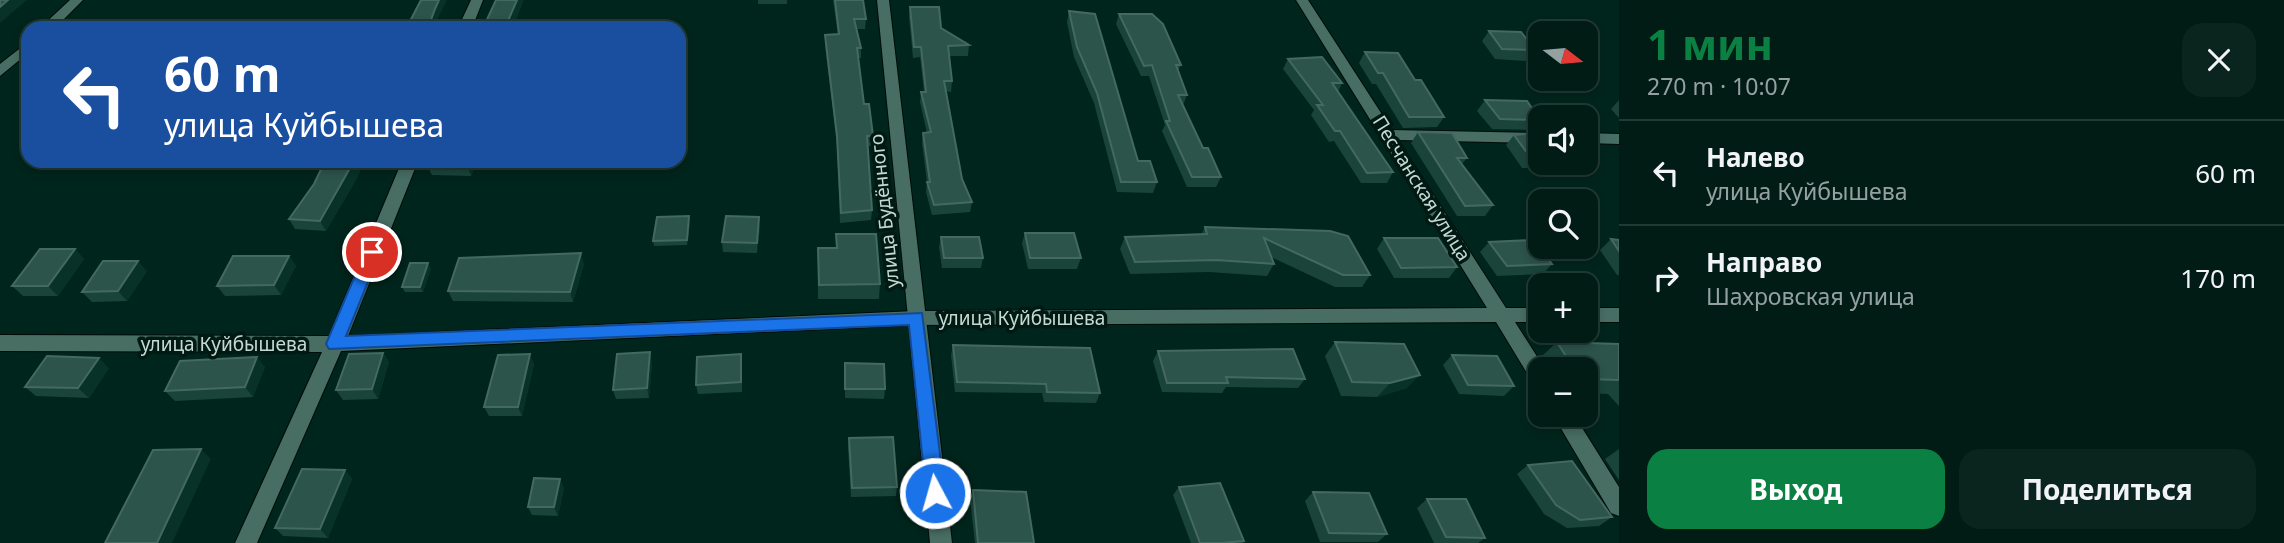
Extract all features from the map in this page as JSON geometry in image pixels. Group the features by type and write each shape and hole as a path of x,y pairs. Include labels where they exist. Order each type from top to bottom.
{"street":[{"path":"54,21 77,0"},
{"path":"468,21 477,0"},
{"name":"улица Будённого","path":"883,0 941,543"},
{"name":"Песчанская улица","path":"1302,0 1528,358"},
{"path":"0,72 21,52"},
{"path":"1388,135 1528,138"},
{"path":"1598,138 1619,139"},
{"path":"246,543 335,344 407,168"},
{"path":"1598,315 1619,315"},
{"name":"улица Куйбышева","path":"0,343 335,344 916,318 1528,316"},
{"path":"1570,427 1619,506"}],"building":[{"path":"421,0 439,0 431,21 410,21"},
{"path":"496,0 517,0 508,21 486,21"},
{"path":"835,0 863,0 866,19 854,19 861,48 857,48 864,104 869,104 873,136 867,136 872,210 841,213 837,136 825,35 839,34"},
{"path":"910,7 939,7 941,28 969,45 948,46 952,81 944,81 962,179 972,202 934,205 927,182 930,182 923,133 931,132 921,92 926,92 921,47 914,47"},
{"path":"1069,11 1095,14 1138,161 1150,161 1157,182 1121,182 1097,93 1077,47"},
{"path":"1119,14 1152,14 1163,24 1181,65 1176,65 1187,95 1178,95 1203,148 1208,148 1221,177 1192,177 1166,121 1170,121 1152,65 1144,66"},
{"path":"1489,31 1521,32 1528,41 1528,50 1502,49"},
{"path":"1365,52 1398,53 1415,80 1421,80 1444,117 1409,117 1383,73 1378,73"},
{"path":"1322,57 1342,83 1332,83 1393,172 1367,173 1340,131 1335,131 1317,105 1323,105 1288,59"},
{"path":"1485,100 1527,101 1530,105 1528,120 1500,119"},
{"path":"1418,132 1452,133 1467,158 1457,158 1493,205 1465,206"},
{"path":"1528,134 1528,154 1514,135"},
{"path":"322,168 350,168 320,221 289,219 314,184"},
{"path":"689,216 687,240 653,241 657,217"},
{"path":"726,216 759,217 757,243 722,242"},
{"path":"1205,227 1330,231 1348,236 1370,275 1343,275 1264,238 1274,264 1216,260 1135,262 1125,237 1207,234"},
{"path":"1025,233 1074,233 1081,258 1030,258"},
{"path":"836,234 876,234 880,284 819,285 818,248 837,248"},
{"path":"941,237 979,237 983,258 944,258"},
{"path":"1384,238 1438,238 1457,267 1401,268"},
{"path":"1611,239 1619,240 1619,251"},
{"path":"1528,240 1528,259 1548,259 1552,264 1507,266 1489,242"},
{"path":"40,249 75,249 48,286 12,286"},
{"path":"581,253 570,292 448,291 459,258"},
{"path":"233,256 289,256 274,285 217,286"},
{"path":"103,261 138,261 118,291 82,292"},
{"path":"410,263 428,263 420,287 402,287"},
{"path":"1335,342 1404,344 1420,375 1390,383 1352,382"},
{"path":"1558,343 1619,344 1619,380 1598,379 1598,357 1566,357"},
{"path":"953,345 1090,348 1100,393 1047,392 1046,384 957,382"},
{"path":"1293,349 1305,379 1226,377 1228,383 1167,383 1158,351"},
{"path":"650,352 647,388 613,390 617,354"},
{"path":"383,353 372,389 336,390 349,354"},
{"path":"530,354 518,407 484,407 498,355"},
{"path":"741,354 741,382 696,385 697,357"},
{"path":"1452,355 1497,356 1514,386 1468,385"},
{"path":"47,356 99,358 78,388 25,387"},
{"path":"257,357 245,387 165,391 180,361"},
{"path":"845,363 884,364 885,389 845,389"},
{"path":"893,437 897,487 852,488 849,438"},
{"path":"201,449 157,543 105,543 153,450"},
{"path":"1572,461 1612,517 1580,520 1556,505 1528,465"},
{"path":"302,469 345,470 320,529 275,528"},
{"path":"534,478 560,479 554,507 528,507"},
{"path":"1220,483 1244,541 1200,543 1179,487"},
{"path":"973,490 1026,492 1034,543 978,543"},
{"path":"1313,492 1369,493 1387,534 1329,533"},
{"path":"1427,499 1466,499 1485,538 1446,537"}],"route":[{"path":"372,252 335,344 916,318 935,493"}]}
